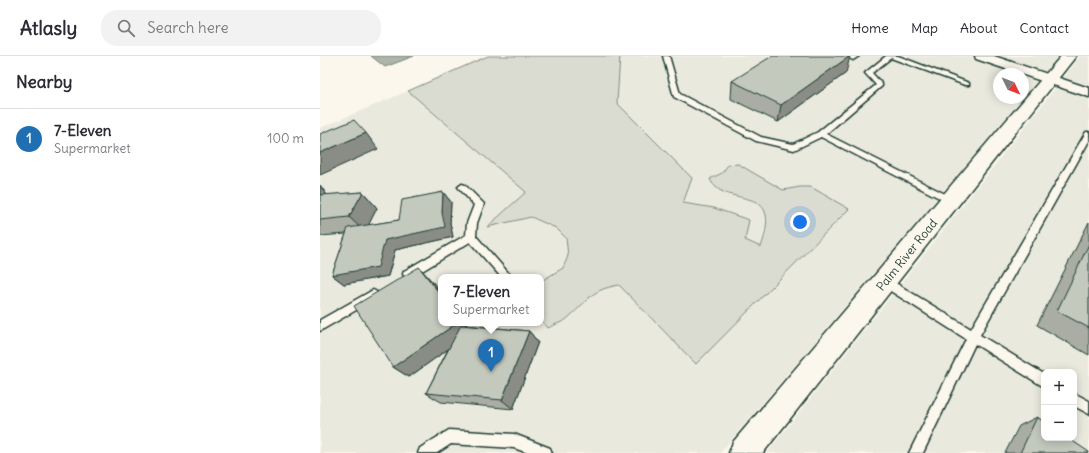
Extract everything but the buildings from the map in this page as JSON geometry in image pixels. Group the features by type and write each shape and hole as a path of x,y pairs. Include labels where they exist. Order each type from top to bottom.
{"street":[{"path":"981,56 1089,93"},
{"name":"Palm River Road","path":"744,453 952,201 1069,56"}],"lane":[{"path":"666,56 677,95 759,139 794,147 821,134 880,85 868,74 891,56 967,84"},
{"path":"848,56 853,58 856,56"},
{"path":"821,134 952,201"},
{"path":"916,453 973,336 1089,134"},
{"path":"462,187 479,204 472,223 471,237 505,274"},
{"path":"402,278 471,237"},
{"path":"885,282 1041,378"},
{"path":"320,326 382,290"},
{"path":"1077,401 1089,408"},
{"path":"425,453 449,437 514,441 545,453"}],"shaded area":[{"path":"371,56 414,56 385,67"},
{"path":"488,56 620,56 617,103 692,178 683,203 714,208 749,220 745,240 761,247 766,226 765,212 759,204 727,194 717,188 710,179 722,173 728,165 738,164 783,190 811,187 849,209 696,364 619,285 609,287 591,296 568,318 548,328 544,323 544,279 563,268 568,256 566,238 556,228 531,217 487,227 526,192 408,91"},
{"path":"620,56 971,56 1005,68 993,68 993,104 1018,104 720,453 320,453 320,128 408,91 526,192 488,226 531,217 556,228 566,238 568,256 563,268 544,279 544,274 438,274 438,326 544,326 544,323 548,328 570,317 587,298 602,288 619,285 696,364 800,187 783,190 738,164 728,165 722,173 710,179 713,185 758,202 765,212 766,225 761,247 744,240 749,220 714,208 683,203 691,178 617,103"},
{"path":"992,56 1058,56 1043,74"},
{"path":"1080,56 1089,56 1089,89 1062,80"},
{"path":"1029,76 1038,80 1029,91"},
{"path":"1057,86 1089,97 1089,453 767,453"}],"place":[{"name":"7-Eleven","path":"491,372"}]}
